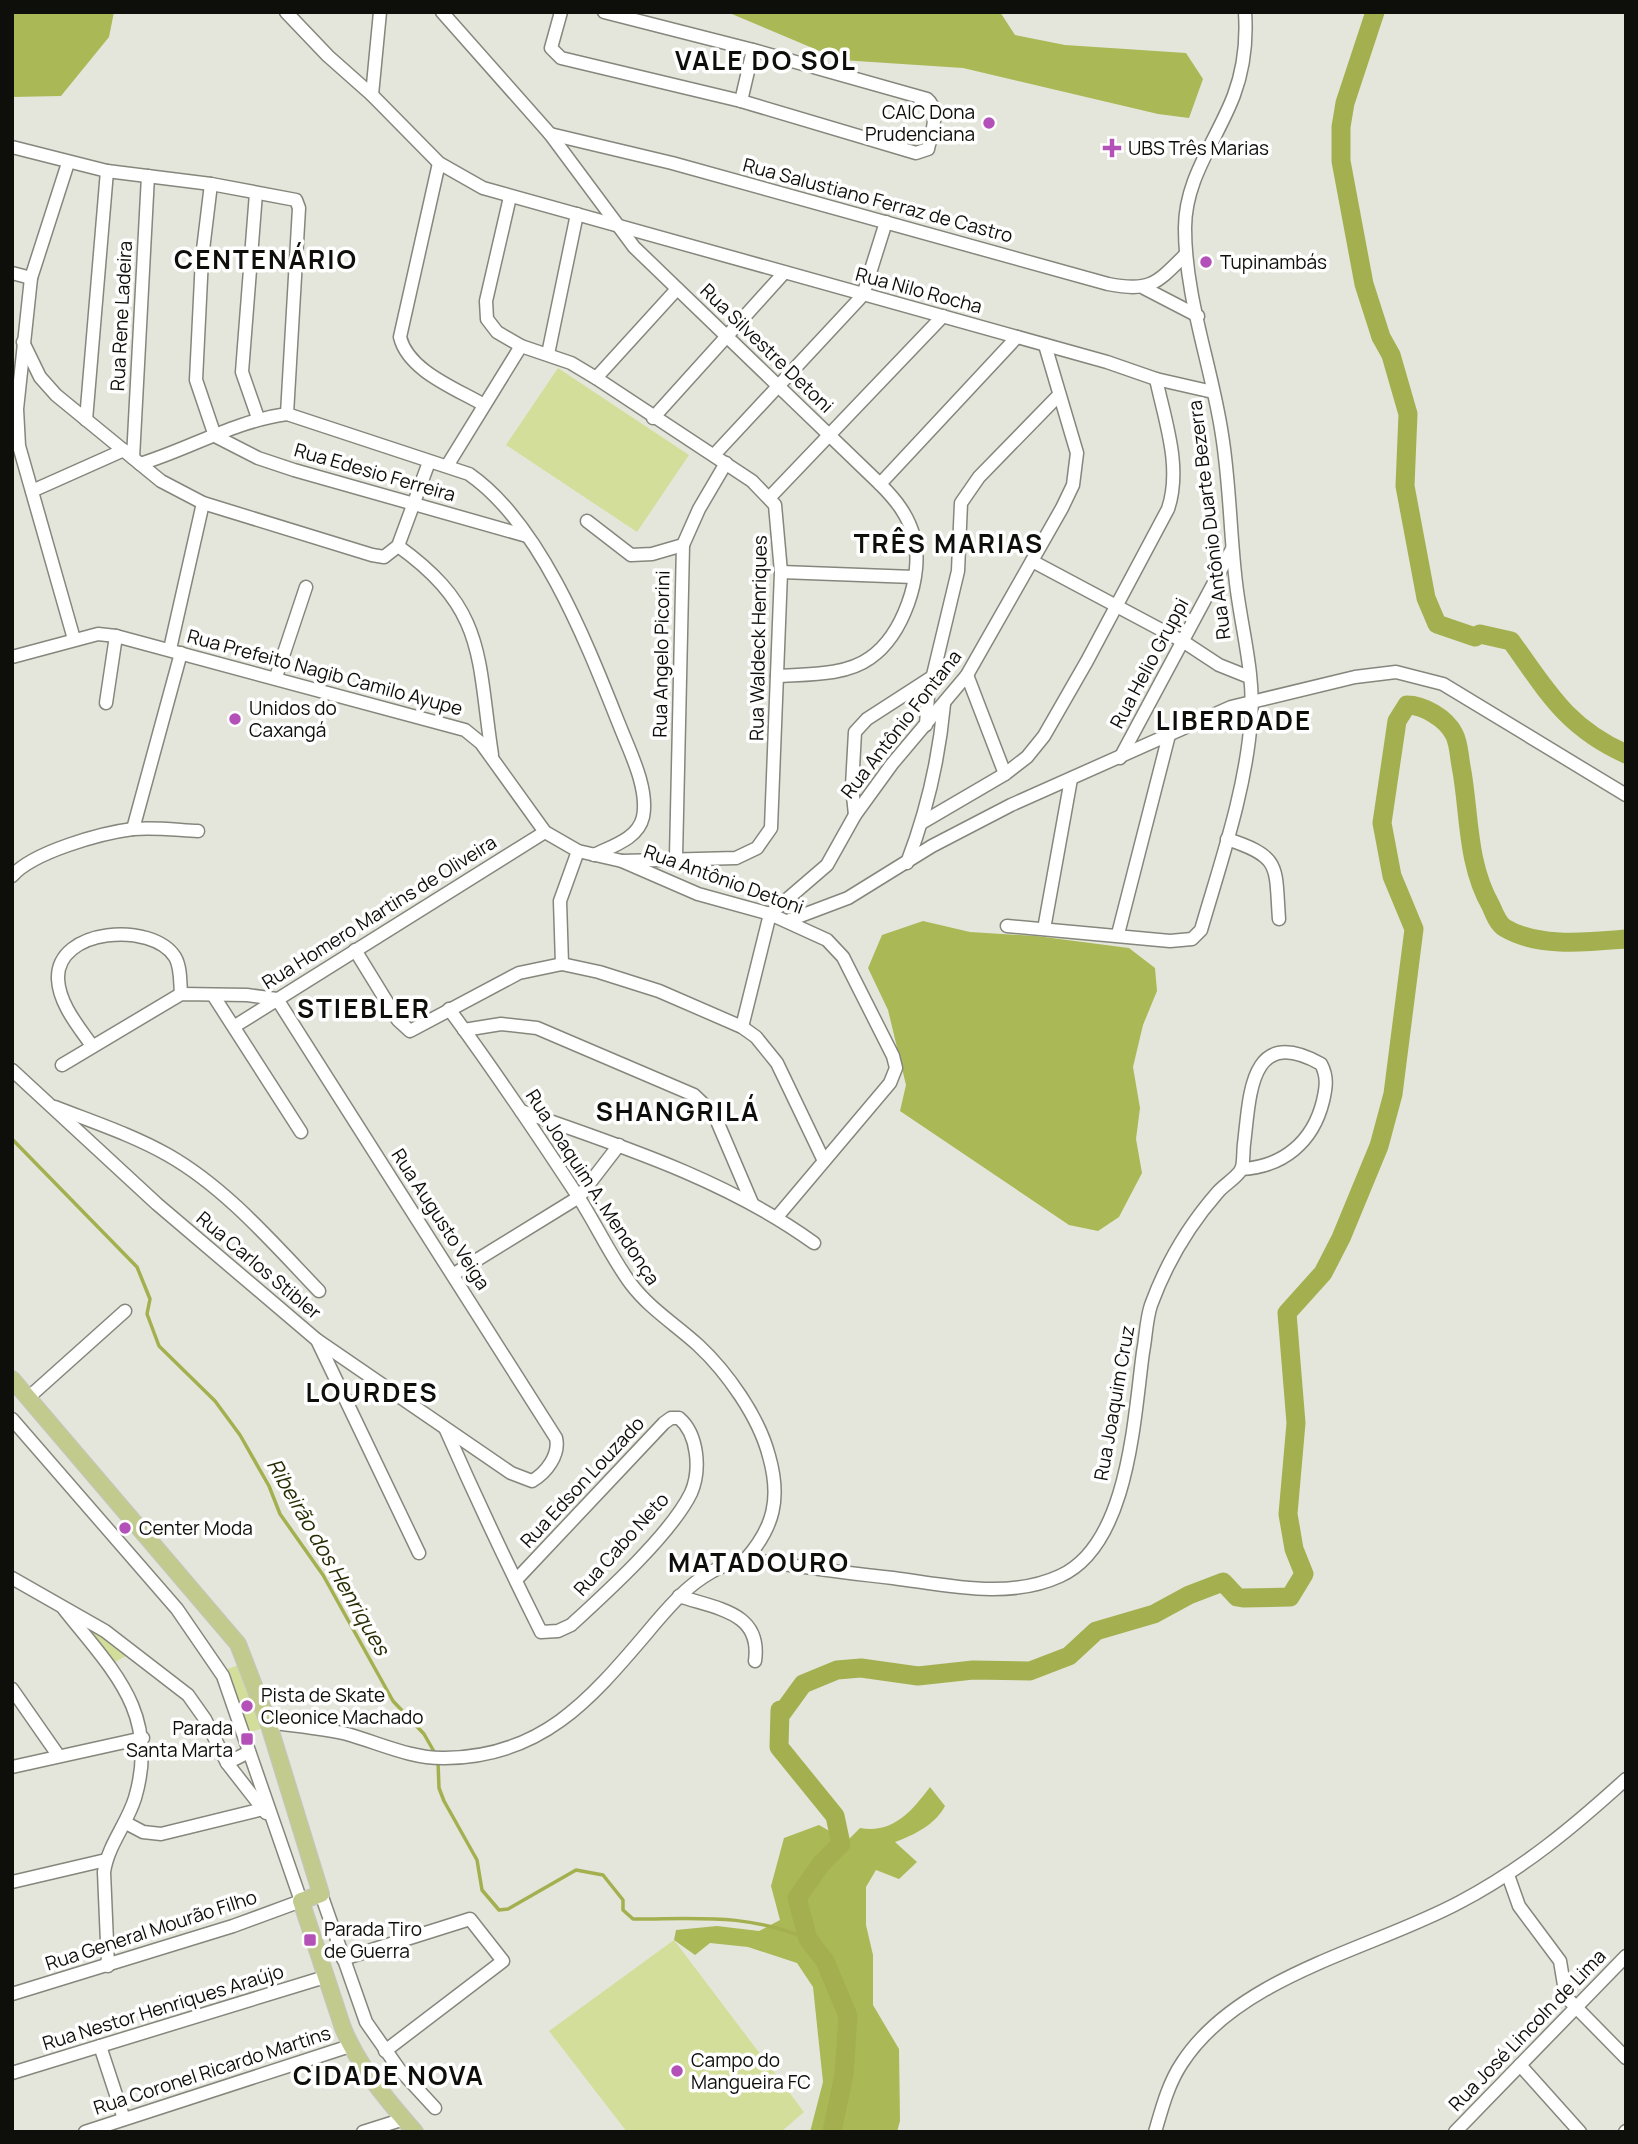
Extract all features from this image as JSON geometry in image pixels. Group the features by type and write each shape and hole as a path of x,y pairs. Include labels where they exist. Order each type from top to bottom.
{"main road":[{"path":"12,1380 238,1644 268,1721 321,1894 301,1901 350,2046 415,2132"}],"street":[{"name":"Rua Nilo Rocha","path":"286,12 439,163 473,184 509,197 943,316 1156,379 1213,392"},
{"name":"Rua Silvestre Detoni","path":"442,12 550,134 614,225 898,502 914,539 914,577 902,617 887,642 870,658 850,668 777,676"},
{"path":"561,12 551,48 561,58 741,101 916,153 923,153 928,149 935,113 930,101 753,50 604,12"},
{"name":"Rua Antônio Duarte Bezerra","path":"1118,934 1188,941 1199,933 1227,839 1244,764 1252,700 1232,549 1223,436 1185,255 1189,194 1200,162 1233,96 1245,56 1245,12"},
{"path":"372,95 377,15"},
{"path":"741,101 753,50"},
{"name":"Rua Salustiano Ferraz de Castro","path":"550,134 672,163 1108,284 1144,288"},
{"path":"12,147 107,172 211,184 294,199 299,208 287,414"},
{"path":"68,163 31,278 18,378 19,446 74,639"},
{"path":"439,163 400,337 405,350 419,366 484,405"},
{"path":"86,420 107,172"},
{"name":"Rua Rene Ladeira","path":"132,457 148,176"},
{"path":"211,184 202,258 196,380 215,436"},
{"path":"256,192 242,372 258,418"},
{"path":"509,197 485,313 497,332 521,346 548,354 596,378 653,418 726,463 770,497 943,316"},
{"path":"548,354 577,214"},
{"path":"714,455 863,295 886,222"},
{"path":"1144,288 1166,274 1185,255"},
{"path":"12,273 31,278"},
{"path":"653,418 783,274"},
{"path":"1144,288 1198,316"},
{"path":"596,378 677,289"},
{"path":"880,484 1017,337"},
{"path":"23,342 40,377 86,420 161,481 203,503 372,555 384,557 398,546 429,462"},
{"name":"Rua Antônio Fontana","path":"770,914 827,865 855,815 892,764 967,675 1062,508 1073,485 1077,453 1045,345"},
{"path":"447,466 521,346"},
{"path":"923,822 1005,774 1027,757 1044,736 1168,509 1175,487 1156,379"},
{"path":"926,725 932,677 958,571 961,503 979,477 1058,396"},
{"path":"32,491 132,457 215,436 258,418 287,414 469,474 484,484 527,536 560,591 593,659 627,745 643,801 643,816 634,833 594,855"},
{"name":"Rua Edesio Ferreira","path":"215,436 258,458 527,536"},
{"name":"Rua Angelo Picorini","path":"676,858 683,545 699,509 726,463"},
{"name":"Rua Waldeck Henriques","path":"622,861 736,858 748,854 766,839 773,818 781,572 779,516 770,497"},
{"path":"133,829 175,651 203,503"},
{"path":"587,521 631,555 652,554 683,545"},
{"path":"398,546 441,582 457,601 467,621 483,674 493,760"},
{"name":"Rua Helio Gruppi","path":"1120,758 1232,549"},
{"path":"1032,561 1184,642 1219,665 1249,677"},
{"path":"781,572 914,577"},
{"path":"276,677 306,587"},
{"name":"Rua Prefeito Nagib Camilo Ayupe","path":"12,657 98,634 116,636 465,730 481,743 545,832 578,851 622,861"},
{"path":"106,703 116,636"},
{"path":"787,921 848,898 1011,805 1169,735 1252,700 1355,677 1396,671 1417,675 1471,699 1626,795"},
{"path":"967,675 1005,774"},
{"path":"855,815 852,786 855,732 867,719 932,677"},
{"path":"907,863 923,822 940,750 944,704"},
{"path":"1007,926 1118,934 1169,735"},
{"path":"1044,929 1071,779"},
{"path":"12,876 22,864 43,854 133,829 198,831"},
{"name":"Rua Homero Martins de Oliveira","path":"235,1026 545,832"},
{"path":"1227,839 1254,848 1270,859 1275,869 1279,919"},
{"path":"562,964 560,901 578,851"},
{"name":"Rua Antônio Detoni","path":"622,861 698,894 787,921 827,940 843,957 894,1056 895,1073 890,1083 823,1159"},
{"path":"742,1027 770,914"},
{"path":"92,1046 69,1011 58,978 64,960 80,945 100,935 115,934 129,935 161,945 176,959 181,994"},
{"path":"355,950 406,1030 414,1030 519,973 562,964 599,972 659,991 742,1027 755,1037 777,1063 823,1159 778,1217"},
{"path":"62,1065 181,994 277,999"},
{"path":"214,995 301,1132"},
{"name":"Rua Augusto Veiga","path":"277,999 556,1438 557,1450 537,1478 526,1480 446,1430"},
{"name":"Rua Joaquim A. Mendonça","path":"449,1009 579,1198 632,1284 656,1312 708,1354 761,1434 769,1457 774,1512 763,1540 746,1559"},
{"path":"464,1030 502,1024 537,1028 694,1095 719,1123 752,1203"},
{"path":"1281,1054 1297,1054 1321,1064 1326,1085 1320,1114 1310,1135 1280,1160 1259,1168 1241,1169 1251,1087 1260,1064 1270,1056 1281,1054"},
{"name":"Rua Carlos Stibler","path":"12,1070 157,1204 317,1340 419,1553"},
{"path":"48,1105 148,1144 188,1168 233,1205 319,1291"},
{"path":"521,1111 618,1145 752,1203 778,1217 814,1243"},
{"path":"454,1274 579,1198 618,1145"},
{"name":"Rua Joaquim Cruz","path":"268,1721 344,1734 424,1757 447,1758 513,1746 544,1734 596,1691 679,1596 718,1566 746,1559 971,1589 1016,1588 1042,1583 1078,1565 1107,1524 1124,1475 1150,1308 1168,1264 1218,1191 1241,1169"},
{"path":"29,1397 125,1311"},
{"path":"317,1340 446,1430 516,1580"},
{"name":"Rua Edson Louzado","path":"516,1580 664,1423 671,1418 679,1418"},
{"name":"Rua Cabo Neto","path":"516,1580 541,1632 558,1631 571,1625 652,1543 687,1500 696,1475 696,1457 692,1432 679,1418"},
{"path":"12,1419 177,1609 211,1654 223,1676 301,1901"},
{"path":"12,1578 91,1622 136,1653 188,1695 205,1719 227,1763 273,1822"},
{"path":"679,1596 741,1619 755,1635 755,1661"},
{"path":"64,1609 126,1693 140,1721 143,1738 135,1796 126,1823 106,1860 108,1966"},
{"path":"12,1689 58,1755"},
{"path":"12,1768 58,1755 143,1738"},
{"path":"227,1763 251,1759"},
{"path":"1155,2132 1167,2090 1182,2062 1200,2040 1253,1998 1312,1966 1456,1904 1508,1875 1562,1838 1626,1779"},
{"path":"126,1823 143,1832 161,1833 262,1809"},
{"path":"12,1882 106,1860"},
{"path":"1508,1875 1519,1906 1560,1961 1563,1990 1573,2007 1626,2058"},
{"path":"321,1894 366,2022 385,2051 435,2108"},
{"name":"Rua General Mourão Filho","path":"12,1994 108,1966 301,1901"},
{"path":"343,1959 466,1919 477,1924 503,1961 385,2051"},
{"name":"Rua José Lincoln de Lima","path":"1457,2131 1573,2007 1626,1956"},
{"name":"Rua Nestor Henriques Araújo","path":"12,2073 325,1977"},
{"path":"100,2046 124,2119"},
{"name":"Rua Coronel Ricardo Martins","path":"85,2132 350,2046"},
{"path":"1520,2065 1580,2132"},
{"path":"363,2132 404,2119"}],"green space":[{"path":"12,12 114,12 109,37 61,96 12,97"},
{"path":"727,12 1000,12 1015,35 1065,45 1186,53 1203,79 1189,118 1158,114 963,68 841,60"},
{"path":"558,368 689,455 637,532 506,445"},
{"path":"923,921 970,932 1036,936 1129,948 1155,968 1157,991 1143,1025 1133,1067 1140,1108 1136,1139 1142,1173 1119,1217 1098,1231 1069,1225 900,1111 906,1085 888,1010 868,968 882,935"},
{"path":"84,1628 96,1629 128,1655 111,1664"},
{"name":"Pista de Skate Cleonice Machado","path":"238,1665 264,1728 247,1733 223,1671"},
{"path":"930,1787 945,1806 941,1813 923,1828 895,1842 917,1862 899,1879 876,1870 866,1887 866,1925 873,1955 873,2005 899,2049 900,2121 897,2132 810,2132 823,2082 813,1987 797,1963 748,1947 710,1943 695,1955 674,1940 676,1930 717,1926 759,1931 780,1920 771,1886 784,1838 819,1825 847,1841 860,1828 882,1828 901,1819"},
{"name":"Campo do Mangueira FC","path":"674,1940 804,2112 781,2132 627,2132 549,2031"}],"waterway":[{"path":"1375,12 1345,103 1341,127 1341,161 1364,284 1381,337 1391,355 1408,414 1405,486 1426,598 1437,624 1475,637 1480,634 1511,641 1547,692 1573,720 1626,754"},
{"path":"832,2132 844,2074 848,2016 825,1961 808,1939 797,1898 821,1864 841,1844 835,1816 779,1747 780,1710 782,1713 803,1684 837,1670 861,1668 918,1676 973,1670 1030,1671 1069,1656 1096,1631 1154,1614 1189,1595 1223,1582 1237,1597 1290,1597 1304,1574 1294,1549 1288,1514 1296,1423 1287,1313 1323,1273 1341,1238 1379,1146 1393,1094 1414,929 1392,876 1382,823 1397,721 1407,705 1420,707 1434,714 1446,723 1456,738 1477,872 1500,924 1518,934 1548,941 1626,939"},
{"name":"Ribeirão dos Henriques","path":"12,1139 137,1267 150,1299 147,1314 159,1346 215,1401 240,1435 269,1486 280,1514 323,1575 393,1701 424,1734 436,1755"},
{"name":"Ribeirão dos Henriques","path":"438,1762 439,1788 444,1801 477,1860 482,1890 499,1910 508,1909 576,1870 603,1875 623,1900 623,1910 633,1919 701,1918 743,1921 808,1939"}],"place":[{"name":"CAIC Dona Prudenciana","path":"989,123"},
{"name":"UBS Três Marias","path":"1112,148"},
{"name":"Tupinambás","path":"1206,262"},
{"name":"Unidos do Caxangá","path":"235,719"},
{"name":"Center Moda","path":"125,1528"},
{"name":"Pista de Skate Cleonice Machado","path":"247,1706"},
{"name":"Parada Santa Marta","path":"247,1739"},
{"name":"Parada Tiro de Guerra","path":"310,1940"},
{"name":"Campo do Mangueira FC","path":"677,2071"}],"district":[{"name":"VALE DO SOL","path":"766,61"},
{"name":"CENTENÁRIO","path":"266,260"},
{"name":"TRÊS MARIAS","path":"949,544"},
{"name":"LIBERDADE","path":"1234,721"},
{"name":"STIEBLER","path":"364,1009"},
{"name":"SHANGRILÁ","path":"678,1112"},
{"name":"LOURDES","path":"372,1393"},
{"name":"MATADOURO","path":"759,1563"},
{"name":"CIDADE NOVA","path":"389,2076"}]}
